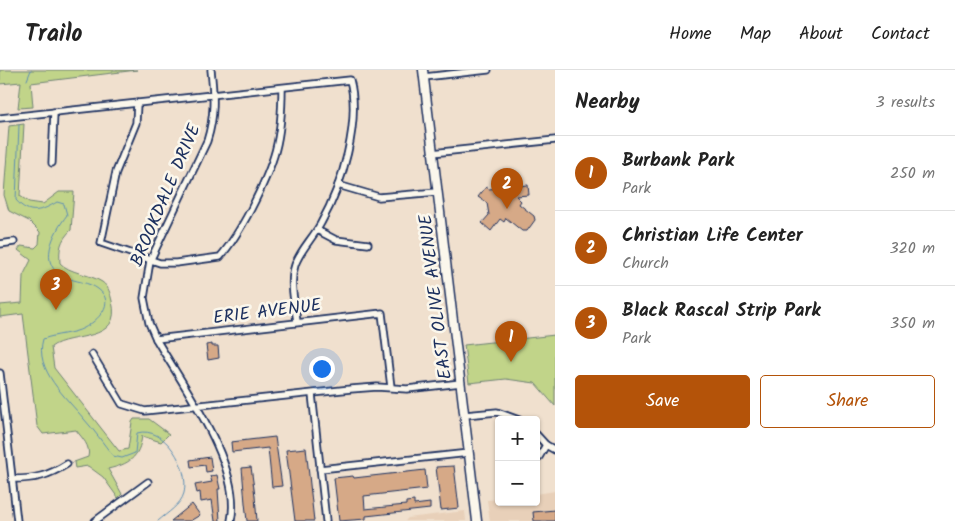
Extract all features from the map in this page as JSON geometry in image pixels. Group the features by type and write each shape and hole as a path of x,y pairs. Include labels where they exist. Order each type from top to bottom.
{"main road":[{"name":"EAST OLIVE AVENUE","path":"423,74 477,521"}],"street":[{"name":"BROOKDALE DRIVE","path":"211,70 214,95 212,124 207,141 150,261 144,298 149,323 156,339 211,434 228,470 233,498 231,521"},
{"path":"423,74 488,70"},
{"path":"0,118 350,80 351,126 338,185 317,230 294,266 292,287 297,322"},
{"path":"137,103 136,123 116,172 101,243 150,261 168,263 202,260 220,257 237,236 274,160 282,121 282,88"},
{"path":"52,164 54,112"},
{"path":"432,154 555,140"},
{"path":"338,185 379,197 437,192"},
{"path":"317,230 343,242 368,244"},
{"path":"0,244 14,242"},
{"name":"ERIE AVENUE","path":"156,339 382,313 390,387"},
{"path":"92,354 122,404 145,411 390,387 407,389 460,383"},
{"path":"0,373 17,521"},
{"path":"312,394 326,521"},
{"path":"464,415 497,412 508,416"},
{"path":"540,438 546,445 555,450"},
{"path":"540,455 546,445"},
{"path":"320,469 469,453"},
{"path":"13,479 34,479 67,464"},
{"path":"95,521 148,482"}],"shaded area":[{"path":"555,491 555,521 490,521 487,500 495,499 495,506 540,506 540,493"},
{"path":"465,511 466,521 405,521 408,518"}],"green space":[{"path":"0,70 137,70 31,83 33,107 18,108 21,82 0,84"},
{"path":"24,124 20,196 29,202 43,204 59,192 74,192 71,230 61,245 60,263 69,269 102,282 108,288 112,301 113,315 110,324 103,330 60,342 51,347 54,368 119,451 128,449 134,419 149,419 169,434 161,442 142,436 141,444 132,459 122,465 108,469 122,494 118,498 103,477 88,466 75,468 74,462 88,457 89,453 85,442 76,430 43,434 37,426 23,314 0,317 0,305 22,303 23,276 31,260 18,250 21,246 35,248 39,244 40,232 29,221 9,211 4,195 9,126"},
{"path":"555,335 555,406 535,383 506,379 469,383 464,345"}],"building":[{"path":"528,185 529,195 516,196 521,201 519,204 534,216 535,220 527,231 522,231 506,218 504,222 500,219 491,231 482,223 489,215 487,203 478,197 486,187 489,189"},
{"path":"212,344 212,346 218,346 219,358 208,360 206,345"},
{"path":"275,437 282,486 272,487 268,448 232,452 231,442"},
{"path":"306,448 314,521 295,521 286,450"},
{"path":"210,457 212,471 206,472 205,465 191,467 190,460"},
{"path":"454,466 459,508 441,510 436,467"},
{"path":"251,467 257,521 247,521 242,468"},
{"path":"425,470 427,489 364,496 365,509 406,505 406,502 414,501 414,505 430,503 430,509 366,516 366,519 339,521 334,478 353,476 354,478"},
{"path":"217,475 220,489 218,489 220,521 215,521 212,500 201,502 200,492 197,493 195,485 212,482 210,476"},
{"path":"192,504 200,515 190,521 171,521"},
{"path":"555,510 555,521 534,521 533,512"}],"waterway":[{"path":"27,80 31,70"},
{"path":"19,125 16,200 31,210 41,210 57,202 64,204 67,215 57,230 50,248 49,257 51,265 56,272 65,277 87,283 98,289 106,300 103,311 89,325 75,332 43,339 41,350 43,361 53,382 113,456 122,458 135,453 137,433 147,432 157,435 173,451 183,472 184,493 177,505 158,521"}],"place":[{"name":"Christian Life Center","path":"507,209"},
{"name":"Black Rascal Strip Park","path":"56,310"},
{"name":"Burbank Park","path":"511,362"}]}
